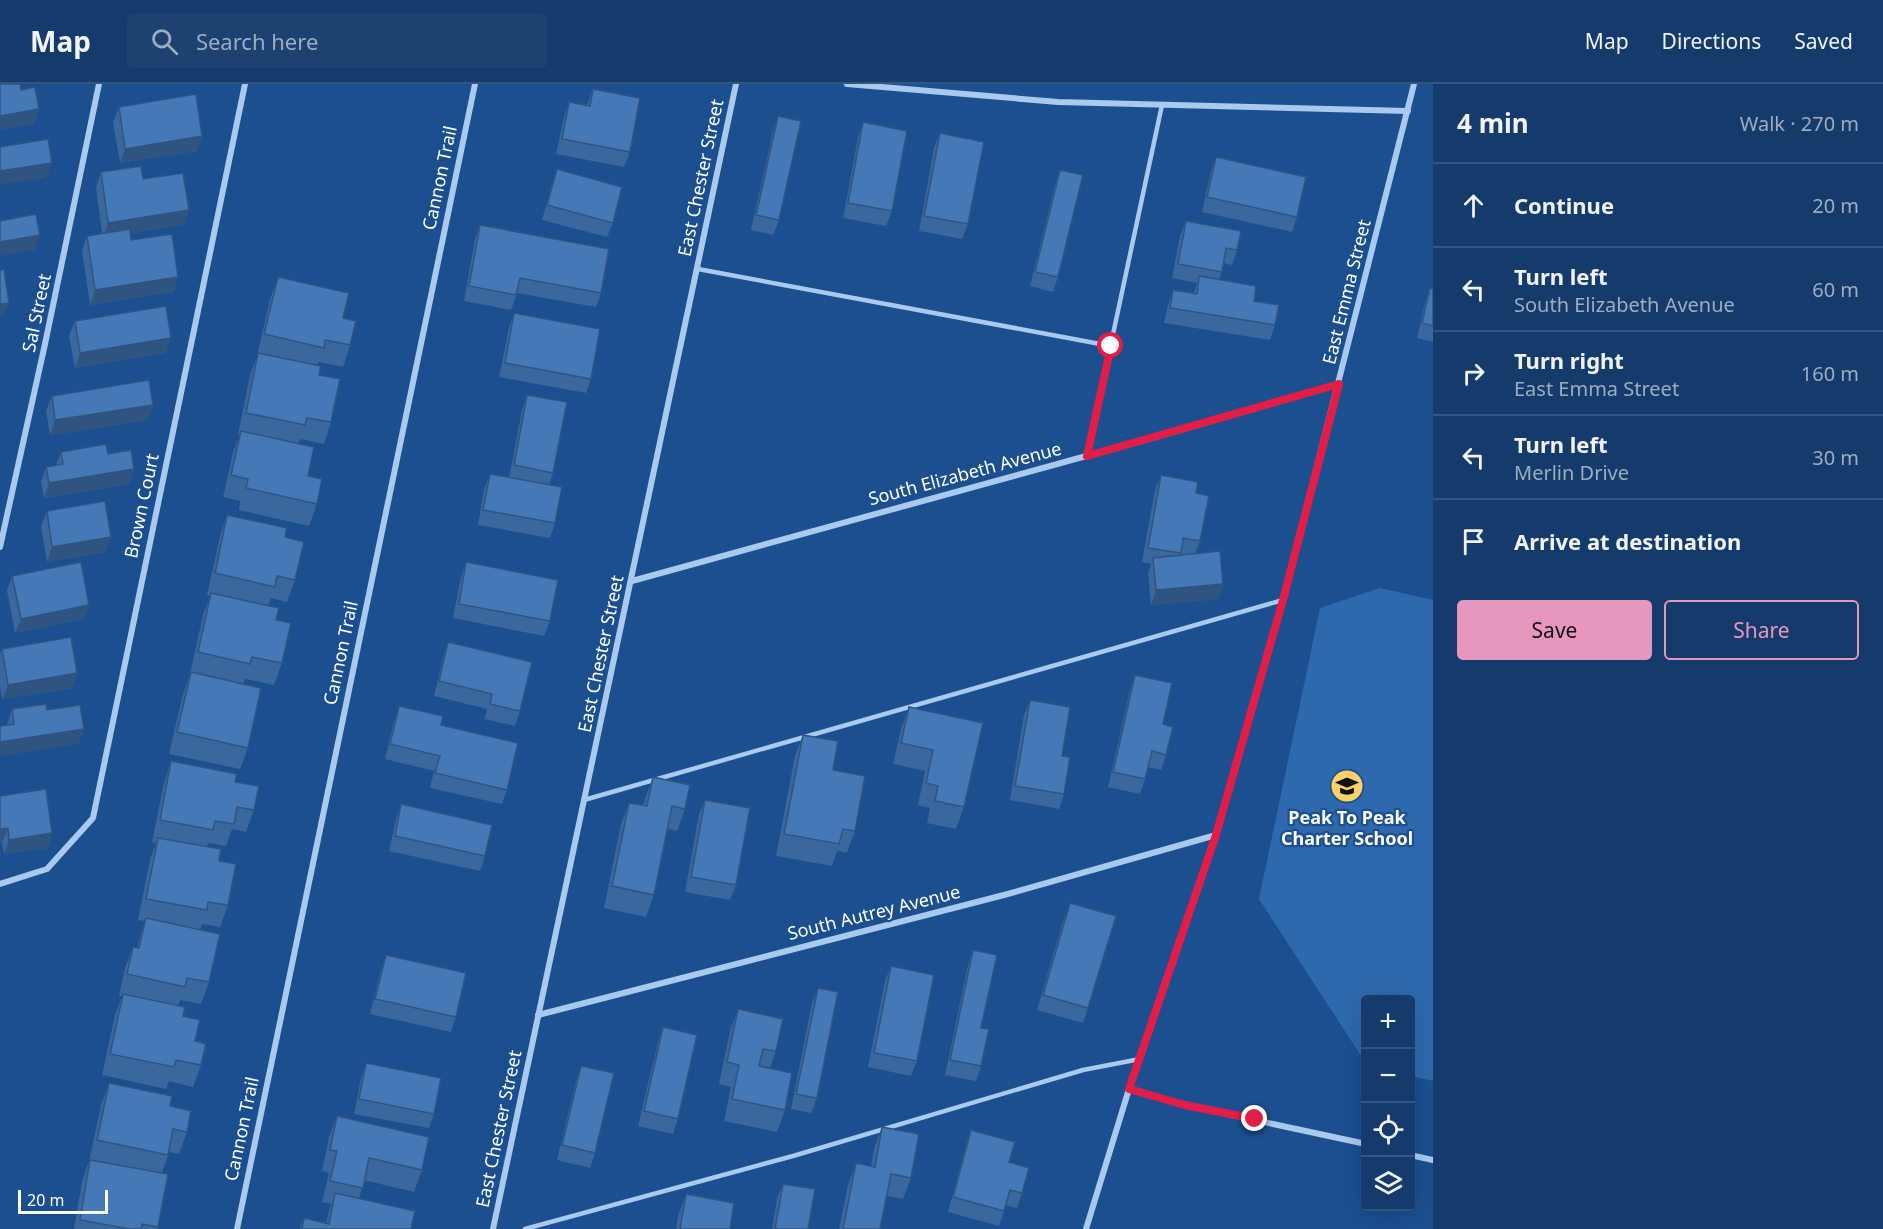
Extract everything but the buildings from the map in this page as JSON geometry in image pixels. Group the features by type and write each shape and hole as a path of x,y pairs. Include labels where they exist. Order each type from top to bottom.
{"street":[{"name":"Sal Street","path":"0,547 99,84"},
{"name":"Brown Court","path":"0,884 46,869 93,818 245,84"},
{"name":"Cannon Trail","path":"237,1229 475,84"},
{"name":"East Chester Street","path":"493,1229 736,84"},
{"path":"847,84 1058,102 1408,111"},
{"name":"East Emma Street","path":"1086,1229 1129,1089 1216,835 1283,600 1414,84"},
{"name":"South Elizabeth Avenue","path":"632,581 1339,384"},
{"name":"South Autrey Avenue","path":"538,1015 1004,895 1216,835"},
{"path":"1129,1089 1185,1105 1361,1143"},
{"path":"1415,1156 1433,1160"}],"lane":[{"path":"1087,456 1162,105"},
{"path":"698,268 1111,346"},
{"path":"584,800 1283,600"},
{"path":"525,1229 793,1156 1083,1070 1140,1059"}],"shaded area":[{"name":"Peak To Peak Charter School","path":"1380,588 1433,600 1433,1081 1415,1077 1415,995 1361,995 1361,1056 1259,899 1320,608"}],"place":[{"name":"Peak To Peak Charter School","path":"1347,786"}],"route":[{"path":"1111,346 1087,456 1339,384 1283,600 1216,835 1129,1089 1185,1105 1255,1119"}]}
